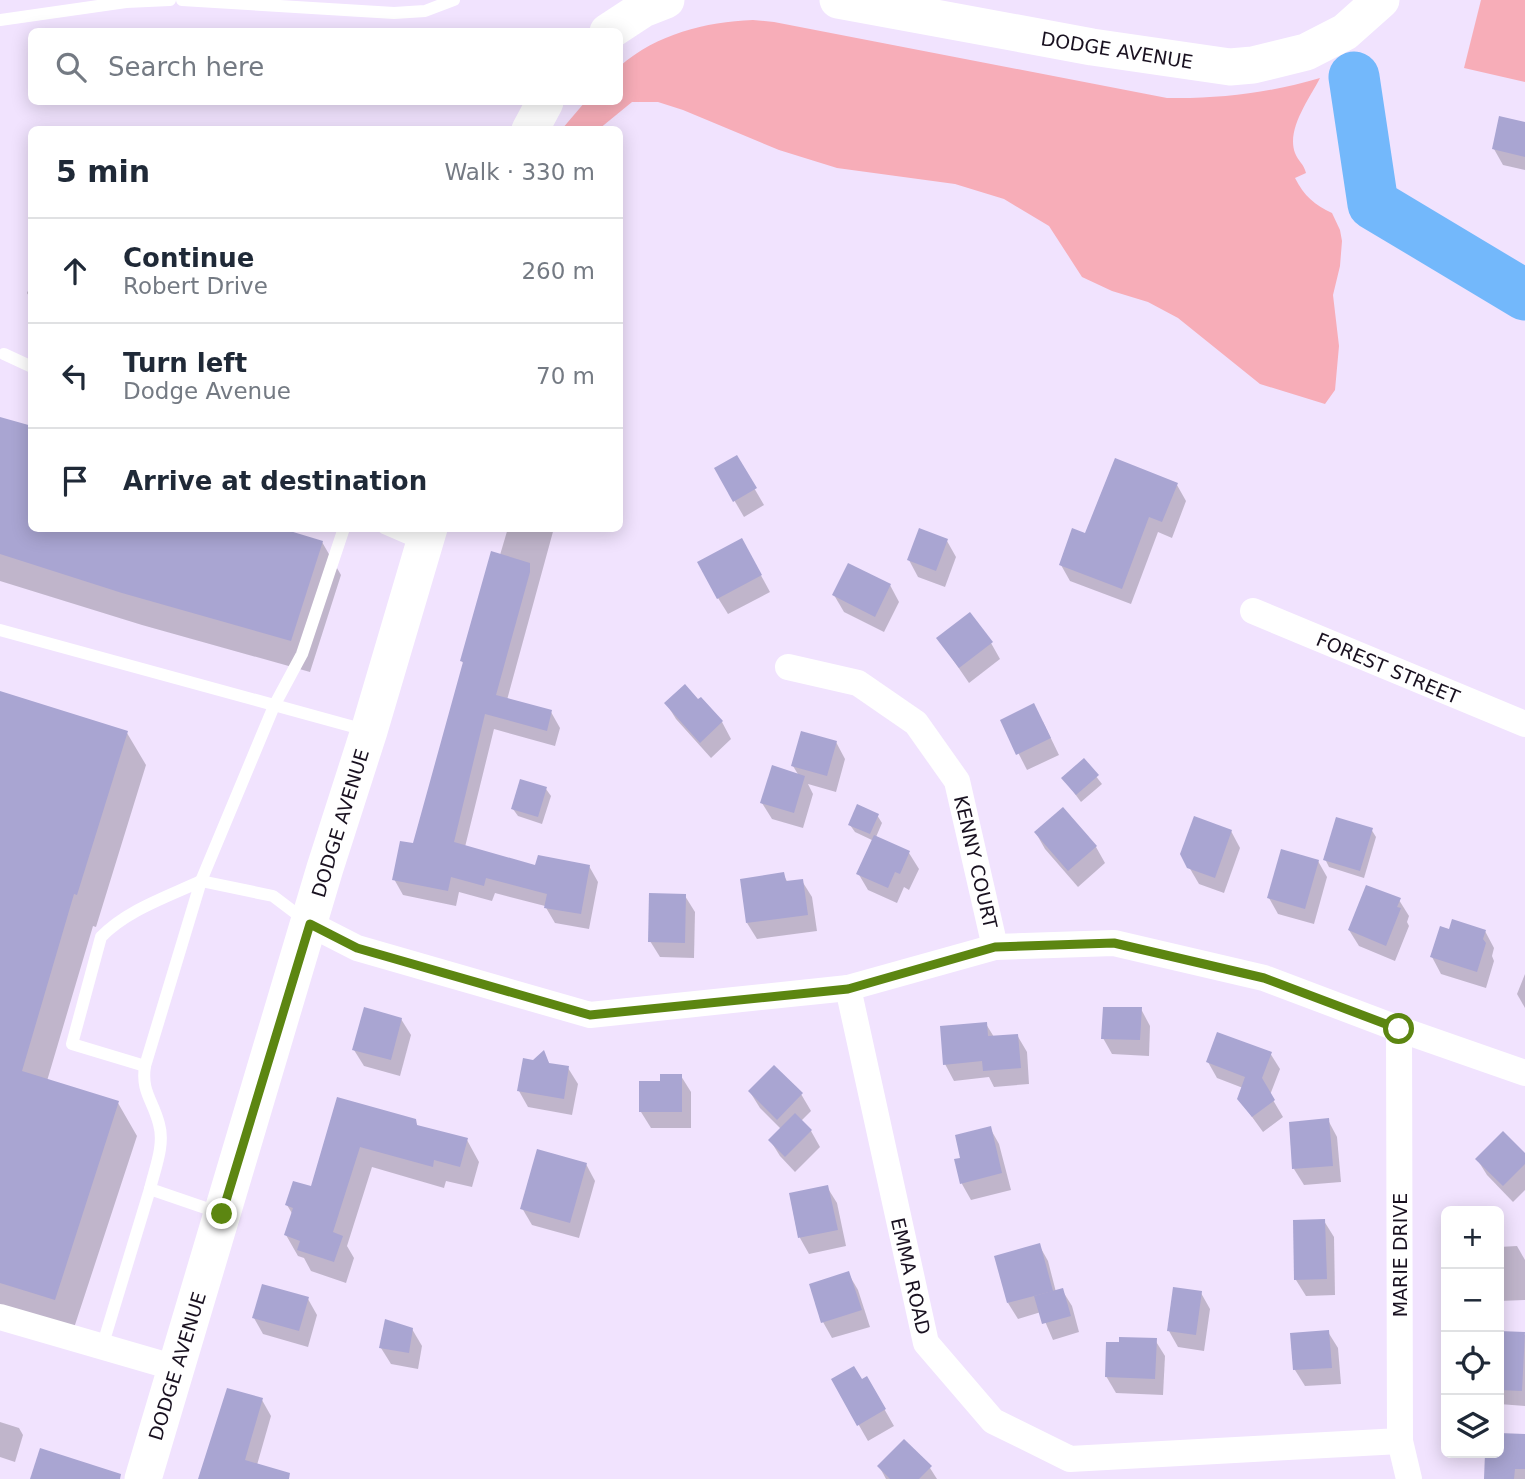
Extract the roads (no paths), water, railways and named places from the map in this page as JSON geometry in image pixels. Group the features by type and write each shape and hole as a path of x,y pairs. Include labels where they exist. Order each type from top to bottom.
{"main road":[{"path":"614,28 643,9 666,0"},
{"name":"DODGE AVENUE","path":"838,0 1092,47 1230,67 1253,65 1306,52 1345,32 1381,0"},
{"path":"532,126 543,105"},
{"name":"DODGE AVENUE","path":"143,1479 325,868 427,537"}],"street":[{"name":"FOREST STREET","path":"1253,611 1525,724"},
{"name":"KENNY COURT","path":"788,667 858,684 916,723 957,781 995,947"},
{"path":"310,924 357,948 590,1015 848,989 995,947 1114,943 1264,978 1525,1073"},
{"name":"EMMA ROAD","path":"848,989 926,1343 993,1421 1070,1459 1400,1441"},
{"name":"MARIE DRIVE","path":"1399,1029 1400,1441 1409,1479"},
{"path":"0,1317 176,1368"}],"lane":[{"path":"0,20 126,2 170,0"},
{"path":"183,0 394,13 425,11 454,0"},
{"path":"4,354 28,365"},
{"path":"102,1347 162,1143 159,1124 143,1081 145,1066 201,881 274,706 302,654 343,532"},
{"path":"403,532 427,537"},
{"path":"0,629 369,731"},
{"path":"145,1066 72,1044 101,937 110,928 132,913 201,881 273,897 310,924"},
{"path":"150,1189 222,1214"}],"waterway":[{"path":"1354,77 1373,204 1525,295"}]}
